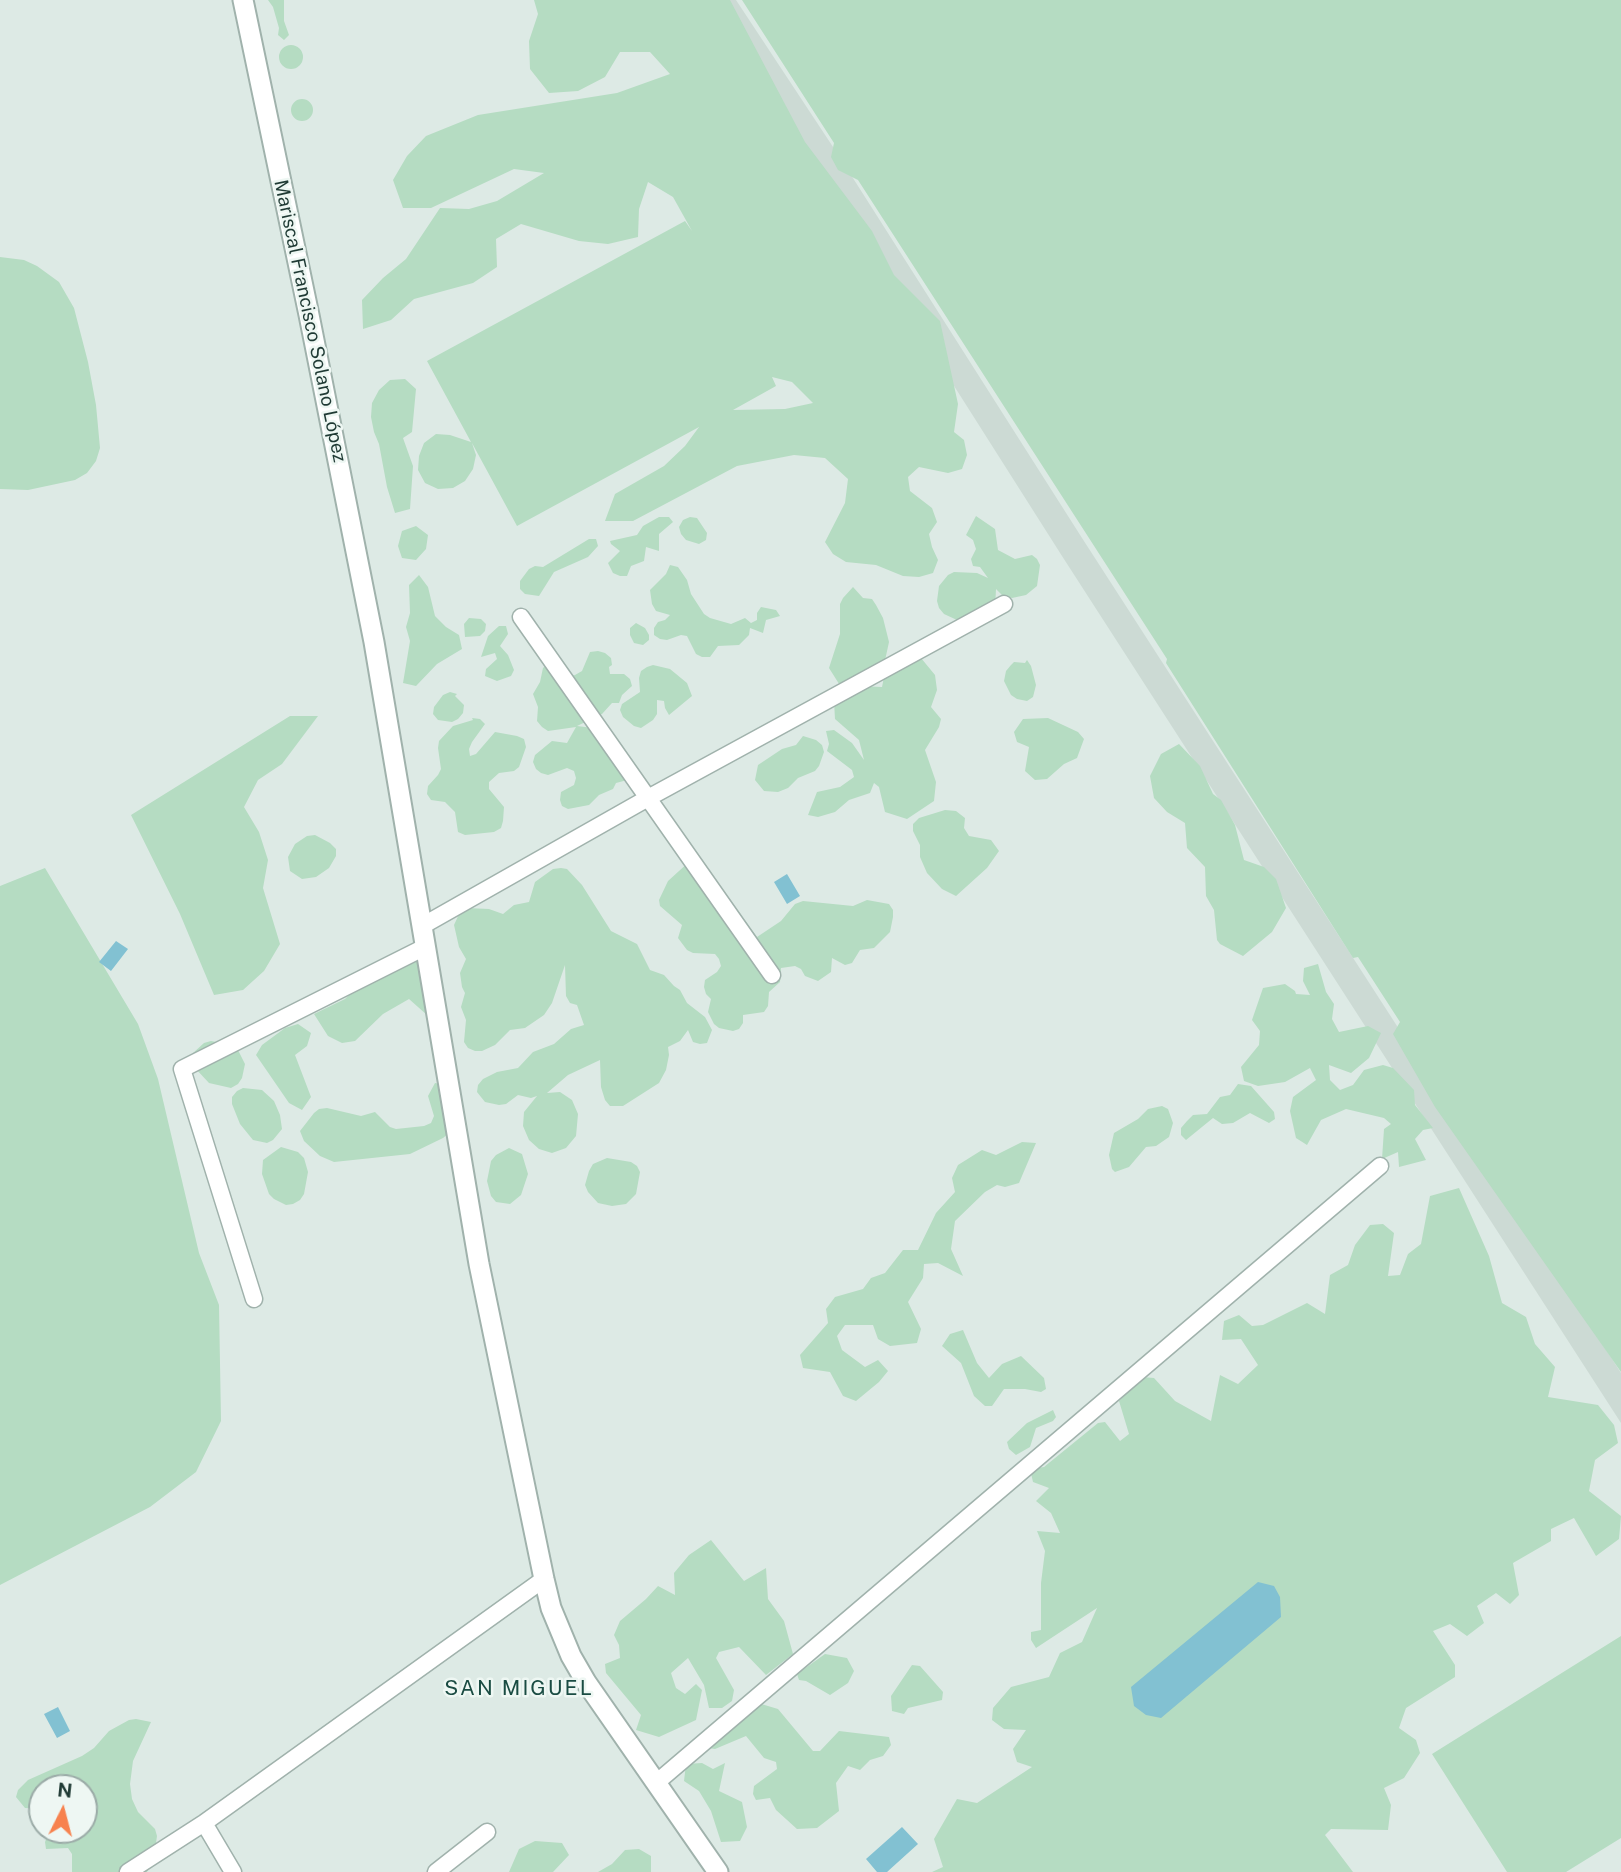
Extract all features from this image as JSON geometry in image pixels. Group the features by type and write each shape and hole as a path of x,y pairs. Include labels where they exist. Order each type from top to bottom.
{"street":[{"name":"Mariscal Francisco Solano López","path":"243,0 374,642 479,1264 551,1608 571,1656 599,1702 718,1872"},
{"path":"422,926 648,798 1004,604"},
{"path":"521,617 772,975"},
{"path":"254,1299 182,1069 425,947"},
{"path":"656,1783 1380,1166"},
{"path":"128,1872 204,1823 544,1579"},
{"path":"204,1823 233,1872"},
{"path":"436,1872 487,1832"}],"shaded area":[{"path":"704,0 736,0 837,153 1621,1373 1621,1423 1062,556 817,170"}],"green space":[{"path":"268,0 284,0 284,21 289,35 284,40 278,35 279,28 273,7"},
{"path":"534,0 730,0 805,142 872,231 894,275 940,321 958,404 954,432 964,440 967,455 962,469 948,473 919,467 908,477 910,491 932,508 937,522 929,534 938,560 933,573 919,577 903,576 876,565 846,562 833,554 825,542 845,503 848,479 825,458 794,455 737,466 633,521 605,521 615,494 664,466 685,446 699,427 517,526 472,443 476,455 473,469 465,481 453,488 438,489 425,483 418,470 424,443 436,434 450,435 471,442 427,361 685,221 692,231 673,197 648,182 639,209 638,237 608,244 579,241 521,224 496,239 497,267 473,283 414,299 391,320 363,329 362,300 406,259 440,208 469,209 497,201 544,173 514,169 431,208 403,208 393,180 407,156 426,136 478,115 617,93 670,74 650,52 620,52 605,77 578,91 549,93 530,69 529,41 538,14","holes":["772,377 792,382 813,403 785,409 733,410 776,386"]},
{"path":"742,0 1621,0 1621,1372 1435,1107 1393,1034 1400,1022 1358,957 1353,958 1166,663 1167,659 858,180 838,170 831,157 834,143"},
{"path":"291,45 302,52 303,57 296,68 291,69 280,62 279,57 286,46"},
{"path":"298,99 306,99 313,106 313,114 306,121 298,121 291,114 291,106"},
{"path":"0,257 24,260 37,266 59,282 74,308 96,405 100,448 96,461 87,473 75,480 28,490 0,489"},
{"path":"405,379 416,389 412,432 403,438 413,466 410,509 395,513 374,432 372,403 379,390 390,380"},
{"path":"976,516 995,529 998,550 1015,559 1032,555 1040,565 1037,586 1026,595 1012,598 1003,596 996,589 995,609 971,622 944,614 937,601 939,586 954,572 977,573 988,578 980,567 973,566 971,559 976,549 973,540 966,535"},
{"path":"659,517 669,517 673,522 659,534 659,551 646,547 644,561 631,566 627,576 613,573 608,563 620,551 610,541 637,535 643,526"},
{"path":"697,518 707,533 706,540 699,544 686,540 681,534 679,527 683,520"},
{"path":"416,526 428,535 426,549 416,560 402,558 398,546 402,531"},
{"path":"589,539 596,539 598,546 588,557 554,572 539,596 525,594 520,589 520,581 529,569 535,566 543,567"},
{"path":"670,565 678,567 687,580 691,594 704,614 710,618 731,624 745,618 751,623 757,620 761,607 776,610 780,616 766,620 763,633 750,628 749,635 739,645 718,646 710,657 696,654 687,636 660,639 654,635 654,628 658,622 670,615 656,611 650,590 666,574"},
{"path":"419,575 428,587 435,616 459,635 462,649 437,664 416,686 403,683 410,641 406,627 410,613 409,585"},
{"path":"853,587 863,598 872,599 876,605 883,618 889,642 884,665 859,686 882,687 884,677 892,667 921,658 935,675 937,690 931,707 941,719 925,750 936,782 934,801 907,819 885,812 879,787 874,783 870,793 849,800 835,812 818,817 808,815 817,792 840,787 854,777 852,770 827,751 829,744 826,731 834,730 852,743 864,760 859,740 835,719 834,701 841,687 829,668 840,634 840,604"},
{"path":"469,618 481,619 486,624 485,631 480,636 465,637 464,624"},
{"path":"636,623 645,628 649,635 649,640 643,645 634,643 630,635 630,628"},
{"path":"499,626 506,626 508,634 500,646 508,655 514,670 511,676 497,681 485,676 486,669 497,659 495,653 481,657 488,636"},
{"path":"598,651 611,658 610,674 624,674 630,679 632,686 622,695 619,703 612,703 602,714 577,726 593,728 618,754 632,761 636,767 631,779 616,783 613,789 599,795 589,805 568,809 562,806 561,792 574,785 574,771 567,768 548,775 536,769 533,762 535,755 552,741 567,743 576,727 548,731 542,727 537,721 538,707 533,694 540,682 543,668 548,663 569,677 582,671 590,652"},
{"path":"1027,660 1036,685 1033,697 1027,701 1011,695 1004,681 1006,671 1014,662 1025,663"},
{"path":"653,665 670,669 687,683 692,696 669,715 664,701 657,700 657,714 641,728 623,717 620,710 622,704 640,692 641,671"},
{"path":"450,692 457,694 455,696 464,705 463,713 452,722 438,720 433,714 434,707 443,695"},
{"path":"290,716 318,716 282,764 258,780 244,807 259,832 268,860 263,888 280,944 264,971 243,990 214,995 180,914 131,815"},
{"path":"472,718 480,719 485,724 472,742 470,756 476,754 495,732 524,739 526,747 519,767 514,771 499,773 489,782 489,789 504,807 501,828 494,832 465,835 458,832 455,812 445,802 431,800 427,794 428,786 441,769 439,741 453,726 473,720"},
{"path":"1048,718 1078,732 1084,739 1077,758 1064,764 1047,779 1035,780 1025,771 1029,747 1017,742 1014,732 1023,719"},
{"path":"803,736 822,745 824,752 819,766 815,771 798,778 788,788 778,792 764,791 755,780 758,765 782,749 796,745"},
{"path":"1179,744 1200,766 1213,794 1221,800 1235,825 1244,860 1264,867 1276,879 1286,908 1272,932 1243,956 1217,940 1214,910 1206,896 1205,867 1187,848 1185,823 1167,812 1154,798 1150,776 1161,754"},
{"path":"945,810 956,811 965,818 964,828 969,836 991,840 999,851 987,868 956,896 942,889 927,873 920,857 920,845 913,831 913,824 919,818"},
{"path":"315,835 336,849 336,856 329,868 316,877 302,879 290,871 288,857 295,844 307,836"},
{"path":"690,861 731,901 757,937 781,921 795,904 803,901 853,906 867,900 889,904 893,910 890,932 874,948 860,950 852,963 845,965 832,958 831,972 818,981 805,976 801,969 795,966 781,968 780,982 769,992 768,1006 764,1012 743,1015 743,1023 739,1029 733,1031 719,1028 708,1012 711,999 704,987 705,980 721,966 719,959 715,954 693,953 687,950 678,938 682,925 660,906 659,900 668,881"},
{"path":"45,868 138,1024 158,1079 199,1253 219,1305 221,1421 196,1472 150,1507 0,1585 0,886"},
{"path":"553,869 567,869 582,885 611,931 637,944 650,970 664,975 680,990 687,1003 705,1017 712,1030 707,1043 693,1042 688,1030 680,1041 668,1047 666,1070 659,1083 623,1106 610,1106 605,1100 601,1087 600,1060 568,1075 547,1093 560,1092 572,1100 578,1114 576,1136 566,1148 552,1153 539,1149 529,1140 523,1126 524,1112 537,1096 531,1098 518,1095 506,1104 499,1105 485,1102 477,1092 483,1079 497,1072 518,1068 533,1052 554,1044 571,1029 584,1025 577,1005 570,1003 566,996 565,965 552,1003 544,1015 525,1028 510,1030 495,1045 475,1051 468,1048 464,1042 466,1020 461,1007 465,993 460,973 466,959 459,947 454,925 460,912 467,908 489,909 503,914 514,905 529,902 535,882"},
{"path":"420,954 434,1013 427,1015 409,999 383,1014 355,1041 342,1043 328,1036 314,1014 345,999 355,989"},
{"path":"1318,964 1326,992 1334,1004 1332,1019 1339,1032 1368,1026 1381,1033 1369,1058 1351,1073 1329,1065 1330,1080 1340,1090 1353,1085 1364,1070 1383,1065 1393,1068 1414,1090 1415,1105 1433,1128 1423,1130 1415,1139 1426,1160 1399,1167 1398,1152 1382,1159 1384,1129 1391,1124 1384,1118 1346,1109 1321,1120 1307,1145 1296,1138 1290,1111 1293,1097 1316,1080 1310,1068 1285,1082 1258,1086 1244,1081 1241,1067 1259,1045 1260,1031 1252,1020 1263,988 1285,984 1296,994 1310,995 1303,981 1304,968"},
{"path":"298,1024 311,1033 307,1046 295,1055 311,1097 302,1110 289,1103 256,1055 262,1045 285,1028"},
{"path":"211,1041 231,1045 238,1050 245,1064 242,1078 231,1088 209,1083 195,1068 193,1053 204,1043"},
{"path":"435,1083 441,1084 449,1133 410,1154 334,1162 320,1156 304,1141 300,1131 314,1113 327,1108 361,1116 375,1112 390,1127 396,1129 424,1126 431,1123 434,1116 428,1096"},
{"path":"1238,1084 1251,1086 1274,1112 1275,1119 1269,1123 1250,1113 1233,1123 1222,1124 1213,1118 1186,1140 1181,1135 1181,1128 1193,1115 1207,1114 1220,1097 1230,1095"},
{"path":"243,1088 262,1090 274,1101 282,1129 273,1140 267,1143 253,1140 240,1124 232,1097"},
{"path":"1162,1106 1168,1109 1173,1123 1169,1137 1156,1146 1146,1147 1129,1167 1115,1172 1109,1155 1114,1133 1138,1119 1148,1109"},
{"path":"1022,1142 1036,1143 1019,1183 1005,1187 997,1185 985,1192 955,1221 951,1249 963,1276 938,1263 924,1264 923,1278 908,1302 921,1329 917,1343 890,1346 878,1339 873,1325 845,1325 837,1336 842,1350 865,1367 878,1360 888,1371 856,1401 843,1396 830,1372 803,1368 800,1355 828,1323 826,1309 835,1297 863,1289 871,1278 885,1273 903,1250 918,1250 936,1213 955,1192 952,1178 958,1165 982,1150 996,1155"},
{"path":"281,1147 298,1152 304,1158 308,1172 304,1194 293,1204 286,1205 274,1199 269,1194 262,1174 263,1160"},
{"path":"509,1148 522,1154 528,1174 521,1195 510,1204 496,1202 491,1196 487,1181 491,1161"},
{"path":"607,1158 631,1162 640,1172 636,1194 626,1204 612,1206 598,1203 585,1185 593,1164"},
{"path":"1459,1188 1489,1256 1502,1303 1526,1317 1535,1344 1555,1367 1548,1397 1598,1405 1614,1425 1618,1443 1595,1460 1589,1491 1621,1516 1619,1539 1596,1556 1574,1518 1551,1529 1551,1541 1513,1563 1519,1595 1510,1604 1496,1593 1477,1606 1484,1623 1467,1636 1450,1624 1433,1631 1455,1665 1455,1677 1406,1708 1399,1728 1416,1740 1420,1753 1404,1778 1384,1788 1391,1805 1388,1830 1331,1829 1325,1835 1353,1872 932,1872 943,1867 934,1839 957,1799 977,1803 1032,1767 1017,1762 1013,1749 1026,1730 1004,1729 992,1720 993,1708 1011,1687 1049,1677 1060,1653 1082,1642 1097,1608 1036,1648 1031,1640 1031,1632 1041,1630 1041,1583 1045,1551 1037,1531 1060,1533 1051,1513 1036,1501 1049,1488 1033,1482 1030,1469 1044,1467 1098,1423 1105,1422 1120,1441 1129,1434 1119,1401 1142,1377 1154,1378 1175,1401 1211,1421 1220,1375 1238,1384 1258,1365 1241,1339 1222,1340 1224,1321 1239,1315 1252,1326 1263,1325 1307,1303 1325,1314 1330,1275 1348,1265 1355,1245 1370,1225 1383,1224 1394,1233 1388,1276 1400,1275 1408,1254 1421,1244 1430,1196"},
{"path":"963,1330 977,1363 989,1378 1002,1364 1021,1356 1044,1378 1046,1389 1041,1392 1004,1389 992,1406 985,1406 974,1396 961,1363 942,1346 950,1334"},
{"path":"1053,1410 1056,1417 1036,1428 1030,1447 1016,1455 1009,1449 1007,1442 1027,1423"},
{"path":"711,1540 744,1581 766,1568 768,1599 784,1621 793,1654 766,1675 739,1647 719,1652 716,1658 734,1690 732,1701 722,1708 709,1708 704,1685 688,1658 671,1673 676,1688 685,1694 696,1684 702,1690 696,1720 659,1737 636,1730 641,1715 606,1673 605,1664 620,1658 619,1645 614,1635 620,1621 658,1586 675,1595 674,1573 689,1555"},
{"path":"1621,1636 1621,1838 1566,1872 1507,1872 1432,1754"},
{"path":"825,1654 847,1658 854,1671 848,1683 830,1695 806,1681 799,1680 797,1674"},
{"path":"912,1665 920,1666 943,1692 942,1700 908,1708 904,1714 892,1711 891,1696"},
{"path":"758,1703 778,1709 813,1751 820,1751 839,1731 889,1737 891,1745 883,1756 870,1760 860,1770 848,1766 836,1783 839,1811 817,1828 797,1829 776,1810 770,1798 756,1800 753,1794 754,1786 777,1769 776,1762 764,1758 746,1736 715,1749 708,1748"},
{"path":"129,1720 151,1722 133,1761 130,1784 132,1799 138,1812 155,1829 157,1836 154,1857 147,1872 72,1872 72,1854 68,1848 46,1849 45,1844 98,1844 98,1774 42,1774 82,1756 94,1748 109,1731"},
{"path":"702,1763 713,1769 725,1763 719,1791 742,1802 747,1827 740,1841 721,1842 711,1811 699,1791 684,1781 686,1764"},
{"path":"28,1780 28,1808 16,1797 18,1790"},
{"path":"535,1841 562,1843 569,1855 553,1872 509,1872 519,1849"},
{"path":"639,1849 651,1856 651,1872 598,1872 612,1864 625,1850"}],"water":[{"path":"787,874 800,896 787,904 774,882"},
{"path":"116,941 128,949 111,971 99,962"},
{"path":"1258,1582 1274,1586 1280,1597 1281,1617 1161,1718 1146,1715 1134,1706 1131,1687"},
{"path":"58,1707 70,1731 57,1738 44,1714"},
{"path":"902,1827 918,1844 887,1872 877,1872 866,1859"}],"district":[{"name":"SAN MIGUEL","path":"519,1689"}]}
